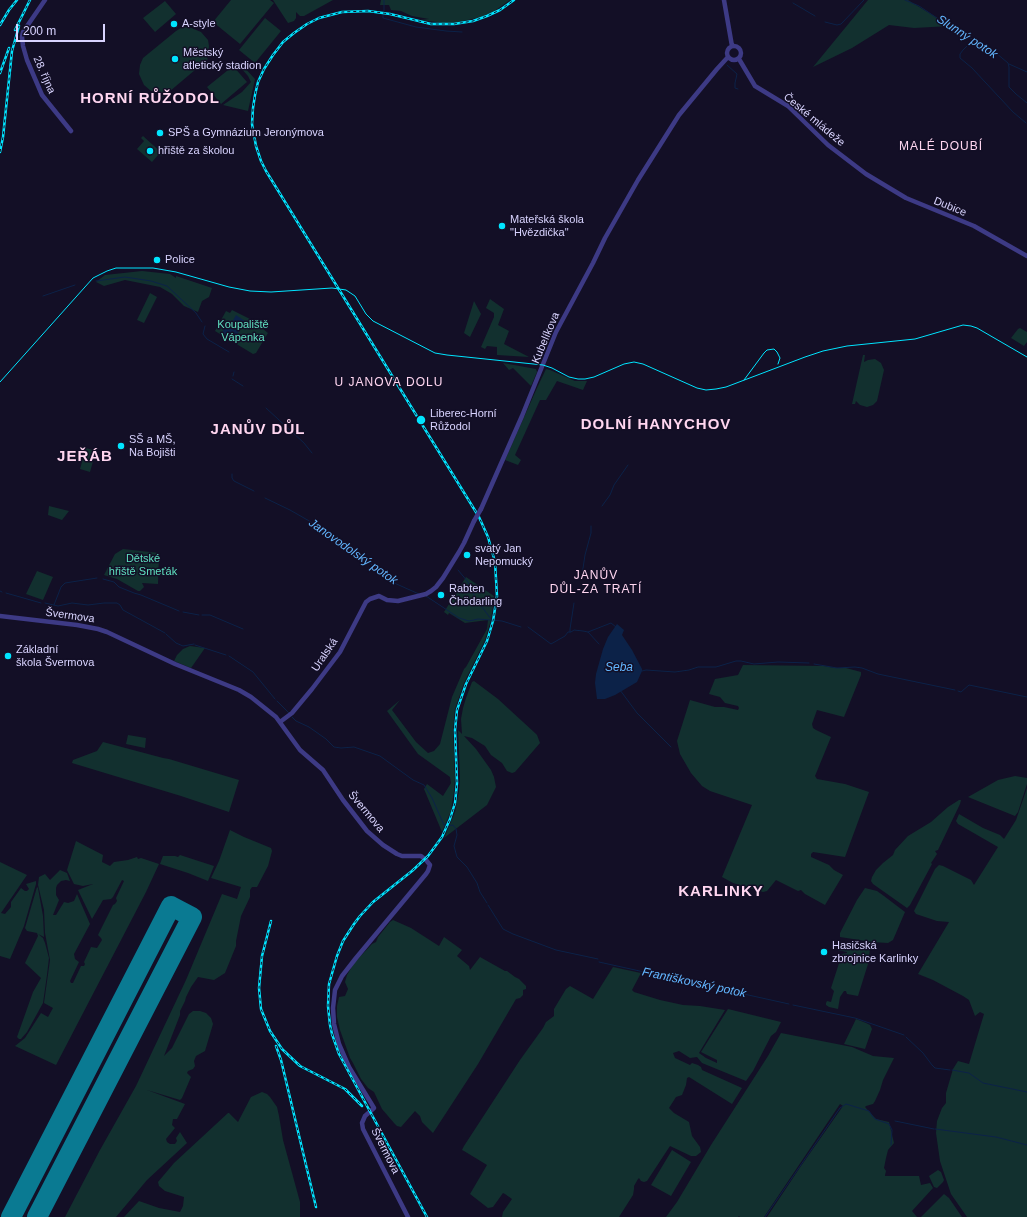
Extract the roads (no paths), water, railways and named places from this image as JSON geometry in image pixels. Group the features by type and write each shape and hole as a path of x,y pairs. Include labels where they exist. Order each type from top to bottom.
{"street":[{"name":"28. října","path":"45,0 23,32 23,46 27,60 42,95 71,131"},
{"name":"České mládeže","path":"724,0 732,46"},
{"name":"České mládeže","path":"728,57 728,50 732,46 738,46 742,50 742,55 739,59 755,86 788,106 828,145 866,174"},
{"path":"728,57 734,60 739,59"},
{"name":"Kubelíkova","path":"379,596 387,600 398,602 432,591 443,578 459,552 481,509 522,416 556,332 605,238 638,180 679,115 728,57"},
{"name":"Dubice","path":"866,174 906,198 974,226 1027,256"},
{"name":"Uralská","path":"280,722 292,713 340,652 366,602 370,598 379,596"},
{"name":"Švermova","path":"0,616 77,625 98,629 168,661 239,690 268,710 280,722 300,750 323,770 343,800 367,831 383,845 397,854 402,856 422,856 426,860 430,866 426,874 345,970 335,990 333,1008 334,1024 339,1044 349,1067 374,1108 365,1116 362,1123 363,1129 408,1217"}],"water":[{"path":"236,315 245,321 234,340 222,333 224,328 229,328"},
{"name":"Seba","path":"617,624 624,630 622,635 632,650 642,671 637,682 615,695 605,699 597,699 595,683 596,674 608,637"}],"waterway":[{"path":"384,0 384,11"},
{"name":"Slunný potok","path":"825,22 837,25 841,24 864,0"},
{"name":"Slunný potok","path":"905,0 919,6 958,32 981,43 1008,63 1009,87 1027,103"},
{"name":"Slunný potok","path":"793,3 815,16"},
{"path":"383,15 383,18 416,27 462,32"},
{"path":"973,40 960,54 960,58 972,68 1013,112 1026,123"},
{"path":"1009,64 1027,72"},
{"path":"727,65 737,74 735,88 738,89"},
{"name":"Janovodolský potok","path":"96,281 125,277 151,281 167,286 196,313 202,322"},
{"name":"Janovodolský potok","path":"43,296 75,285"},
{"name":"Janovodolský potok","path":"205,326 203,334 207,339 229,352"},
{"name":"Janovodolský potok","path":"233,376 234,372"},
{"name":"Janovodolský potok","path":"232,379 243,386"},
{"path":"266,408 304,443 312,453"},
{"path":"602,506 628,465"},
{"name":"Janovodolský potok","path":"232,474 234,481 254,491"},
{"name":"Janovodolský potok","path":"265,498 311,522 378,569 382,575 392,582 419,594"},
{"path":"582,575 585,555 591,533 591,526"},
{"path":"458,570 468,582 476,599 491,619"},
{"path":"54,605 61,587 65,583 97,578"},
{"path":"103,579 114,582 119,587 179,611"},
{"name":"Františkovský potok","path":"6,593 41,603"},
{"name":"Janovodolský potok","path":"426,596 459,618 469,621 478,619 502,621 521,627"},
{"name":"Františkovský potok","path":"45,603 58,606 72,603 88,605 117,603 123,610 165,633"},
{"path":"570,632 574,603"},
{"path":"183,612 199,615"},
{"path":"202,615 210,615 243,629"},
{"path":"588,632 611,623 616,627"},
{"name":"Janovodolský potok","path":"528,627 551,644 565,636 568,632 574,630 588,632 599,644"},
{"name":"Františkovský potok","path":"166,634 176,643 183,646 194,644"},
{"name":"Františkovský potok","path":"195,645 226,655"},
{"name":"Františkovský potok","path":"229,656 253,672 275,699"},
{"name":"Janovodolský potok","path":"642,671 675,672 698,667 716,667 736,661 754,664 778,662 809,663"},
{"name":"Janovodolský potok","path":"814,664 837,668 862,668 878,674 955,690"},
{"name":"Janovodolský potok","path":"958,691 961,692 969,685 1027,697"},
{"path":"620,690 637,713 671,747"},
{"name":"Františkovský potok","path":"277,701 289,713"},
{"name":"Františkovský potok","path":"292,717 326,739 334,747 354,747 380,756 413,780 424,785 432,798 444,825 446,825"},
{"name":"Františkovský potok","path":"448,826 453,825 456,829 457,835 454,846 457,857 467,867 487,903"},
{"name":"Františkovský potok","path":"488,905 503,929 513,934 556,950 598,959"},
{"name":"Františkovský potok","path":"599,962 789,1004"},
{"name":"Františkovský potok","path":"793,1005 855,1018 904,1035"},
{"name":"Františkovský potok","path":"906,1037 923,1053 935,1068 950,1070"},
{"name":"Františkovský potok","path":"952,1070 969,1073 983,1083 1027,1092"},
{"path":"765,1217 840,1108 846,1104 869,1111 875,1119 889,1124 892,1130 891,1145"},
{"path":"895,1121 934,1129"},
{"path":"935,1129 996,1137 1027,1145"}],"tram line":[{"path":"0,382 93,278 116,268 153,268 176,272 229,287 250,291 271,292 332,288 346,290 355,296 366,314 373,321 435,353 543,365 569,377 578,379 594,377 624,364 634,362 643,364 697,388 706,390 716,389 726,387 823,351 847,346 915,339 963,325 977,328 1027,357"},
{"path":"744,380 767,350 774,349 777,352 780,358 778,364"}],"railway":[{"path":"0,25 17,0"},
{"path":"15,30 30,0"},
{"path":"427,1217 339,1054 330,1025 328,1006 329,984 343,941 354,924 373,902 412,871 428,856 442,837 450,819 455,803 457,783 455,730 457,710 466,684 487,641 493,621 497,596 495,562 488,537 479,517 266,171 256,146 252,124 253,108 258,82 273,55 283,42 294,33 319,18 342,12 368,11 390,14 431,24 454,24 473,21 487,16 500,10 514,0"},
{"path":"0,152 3,137 12,51 19,26"},
{"path":"0,73 9,48"},
{"path":"271,921 262,956 259,988 261,1009 270,1031 282,1049 300,1066 345,1089 362,1106"},
{"path":"276,1046 281,1060 316,1207"}],"place":[{"name":"A-style","path":"174,24"},
{"name":"Městský atletický stadion","path":"175,59"},
{"name":"SPŠ a Gymnázium Jeronýmova","path":"160,133"},
{"name":"hřiště za školou","path":"150,151"},
{"name":"Mateřská škola \"Hvězdička\"","path":"502,226"},
{"name":"Police","path":"157,260"},
{"name":"Liberec-Horní Růžodol","path":"421,420"},
{"name":"SŠ a MŠ, Na Bojišti","path":"121,446"},
{"name":"svatý Jan Nepomucký","path":"467,555"},
{"name":"Rabten Čhödarling","path":"441,595"},
{"name":"Základní škola Švermova","path":"8,656"},
{"name":"Hasičská zbrojnice Karlinky","path":"824,952"}],"district":[{"name":"HORNÍ RŮŽODOL","path":"150,99"},
{"name":"MALÉ DOUBÍ","path":"941,147"},
{"name":"U JANOVA DOLU","path":"389,383"},
{"name":"DOLNÍ HANYCHOV","path":"656,425"},
{"name":"JANŮV DŮL","path":"258,430"},
{"name":"JEŘÁB","path":"85,457"},
{"name":"JANŮV DŮL-ZA TRATÍ","path":"596,583"},
{"name":"KARLINKY","path":"721,892"}],"park label":[{"name":"Koupaliště Vápenka","path":"243,331"},
{"name":"Dětské hřiště Smeťák","path":"143,565"}]}
